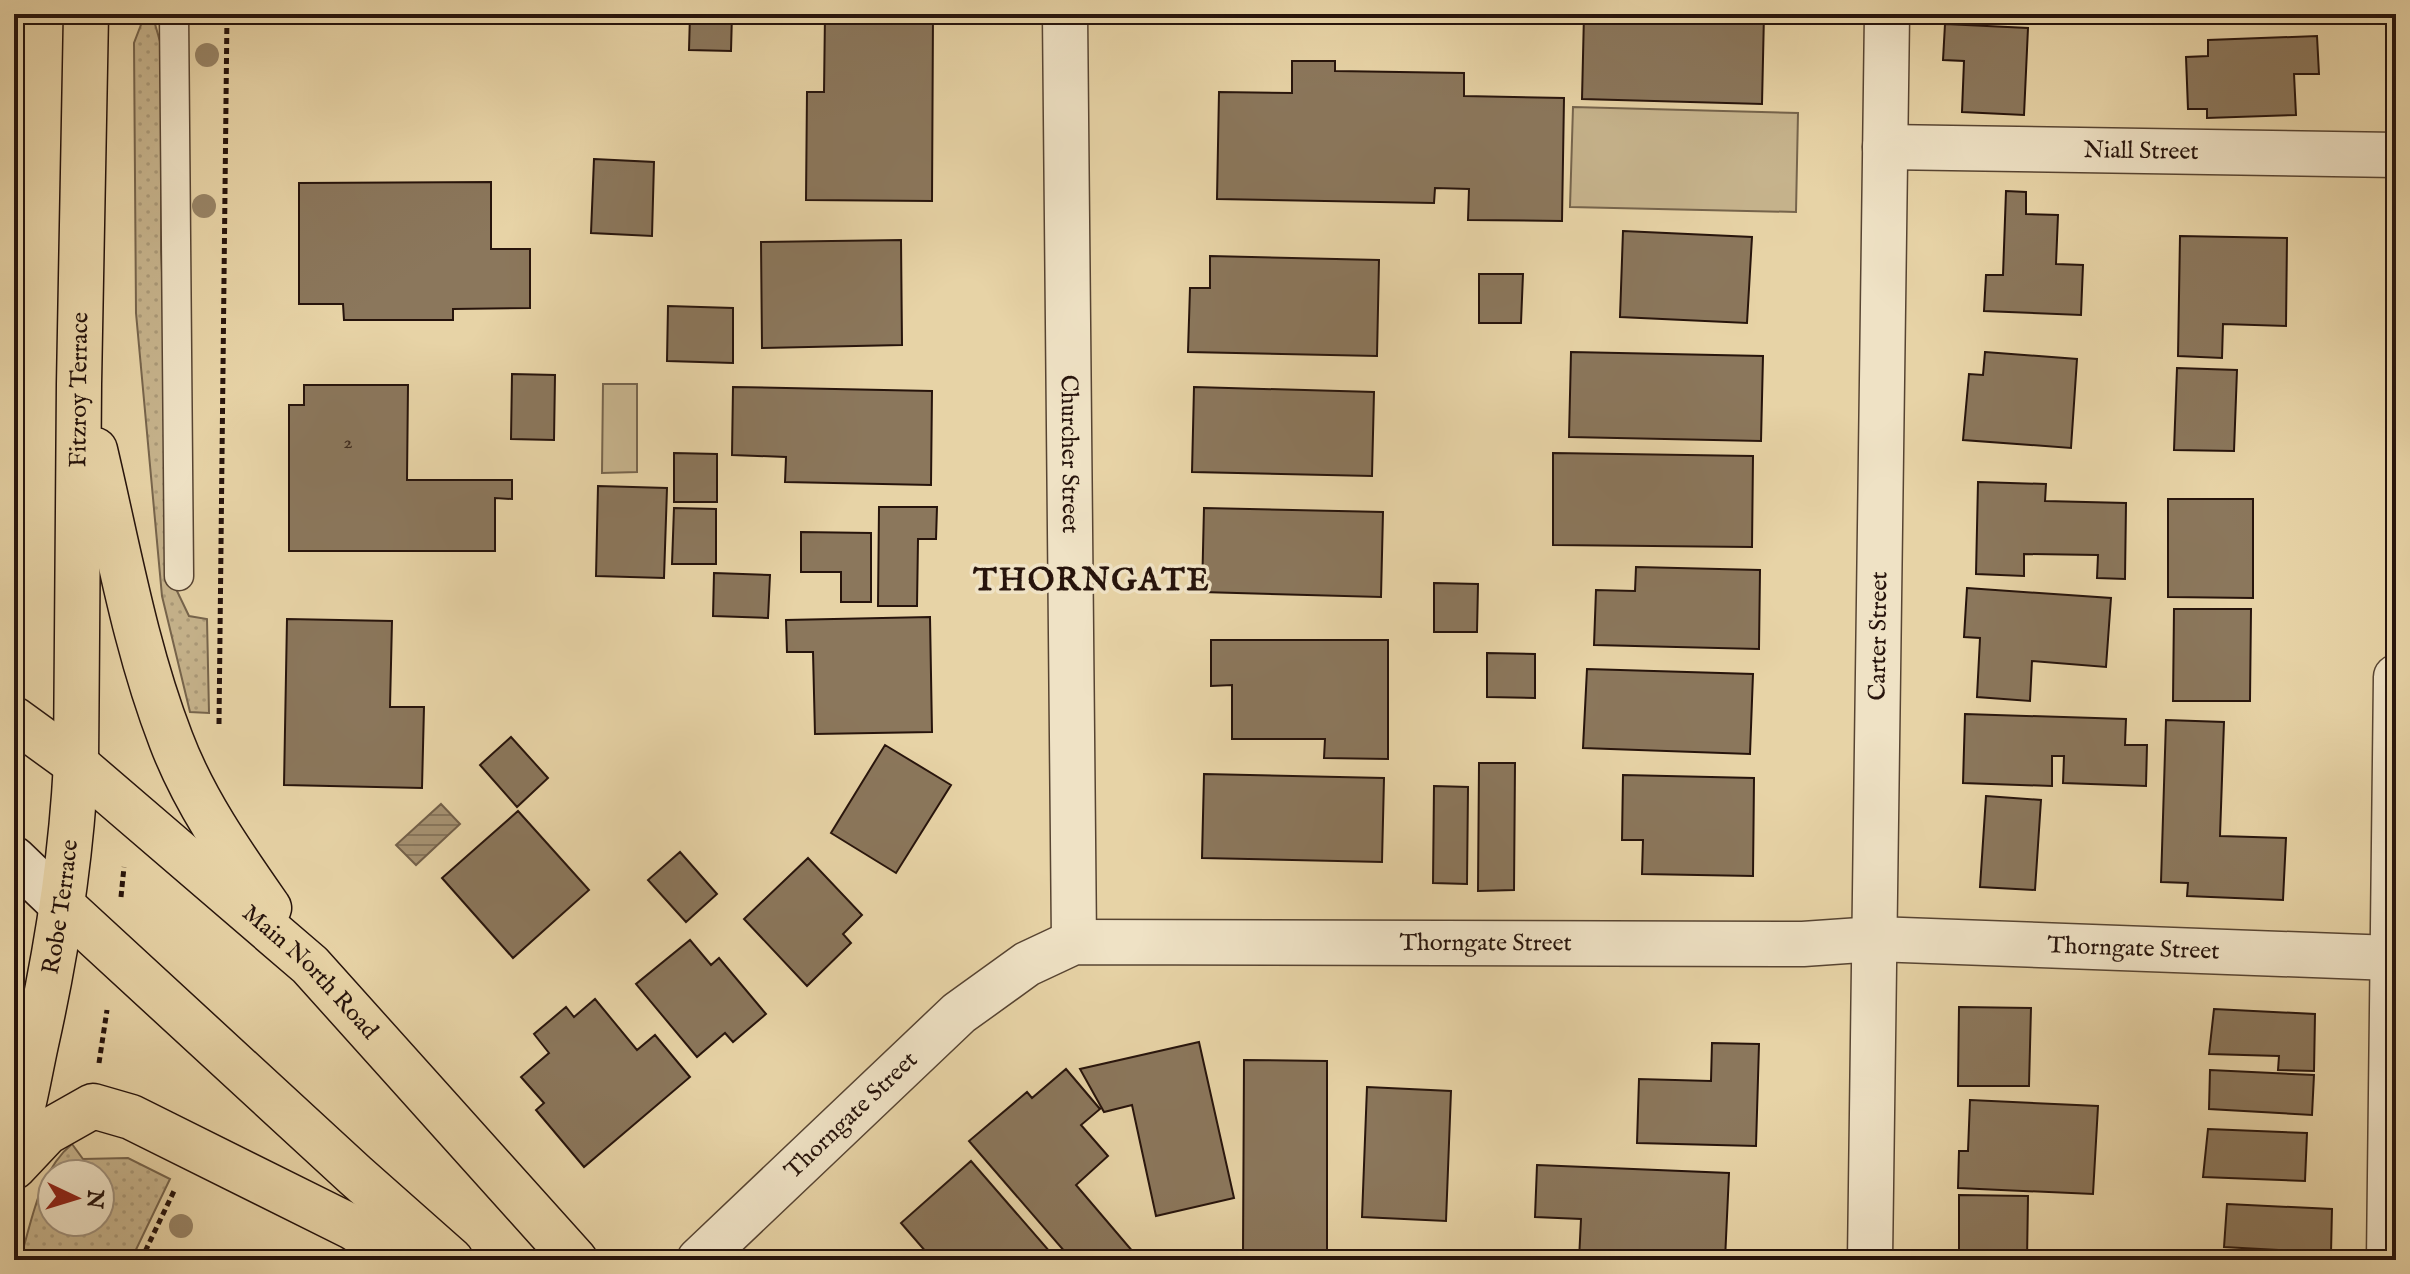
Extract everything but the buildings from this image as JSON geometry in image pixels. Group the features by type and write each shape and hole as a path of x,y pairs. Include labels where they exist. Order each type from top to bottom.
{"highway":[{"name":"Fitzroy Terrace","path":"76,764 86,14"},
{"path":"79,384 148,672 172,742 220,839 310,965"},
{"name":"Main North Road","path":"14,719 76,764 310,965 575,1260"},
{"name":"Robe Terrace","path":"14,1140 64,907 76,764"},
{"path":"64,907 451,1260"},
{"path":"14,1167 47,1132 93,1106 145,1123 352,1227 404,1260"}],"street":[{"name":"Churcher Street","path":"1065,14 1074,942"},
{"name":"Carter Street","path":"1870,1260 1887,14"},
{"name":"Niall Street","path":"1885,147 2396,155"},
{"path":"2389,1260 2396,677"},
{"path":"14,859 64,907"},
{"name":"Thorngate Street","path":"699,1260 959,1013 1027,964 1074,942 1803,944 1875,939 2392,958"}],"lane":[{"path":"174,14 179,576"}],"path":[{"path":"219,724 227,14"},
{"path":"97,1075 104,1018"},
{"path":"141,1260 175,1188"}],"shaded area":[{"path":"144,17 153,17 161,45 161,251 177,591 189,616 207,619 209,713 190,712 162,596 136,313 134,43"},
{"path":"1573,107 1798,113 1796,212 1570,207"},
{"path":"603,384 637,384 637,472 602,473"},
{"path":"441,804 460,824 416,865 396,845"},
{"path":"72,1144 82,1158 59,1158"},
{"path":"116,1158 128,1158 170,1179 131,1260 20,1260 36,1205 36,1238 116,1238"}],"district":[{"name":"THORNGATE","path":"1092,581"}]}
